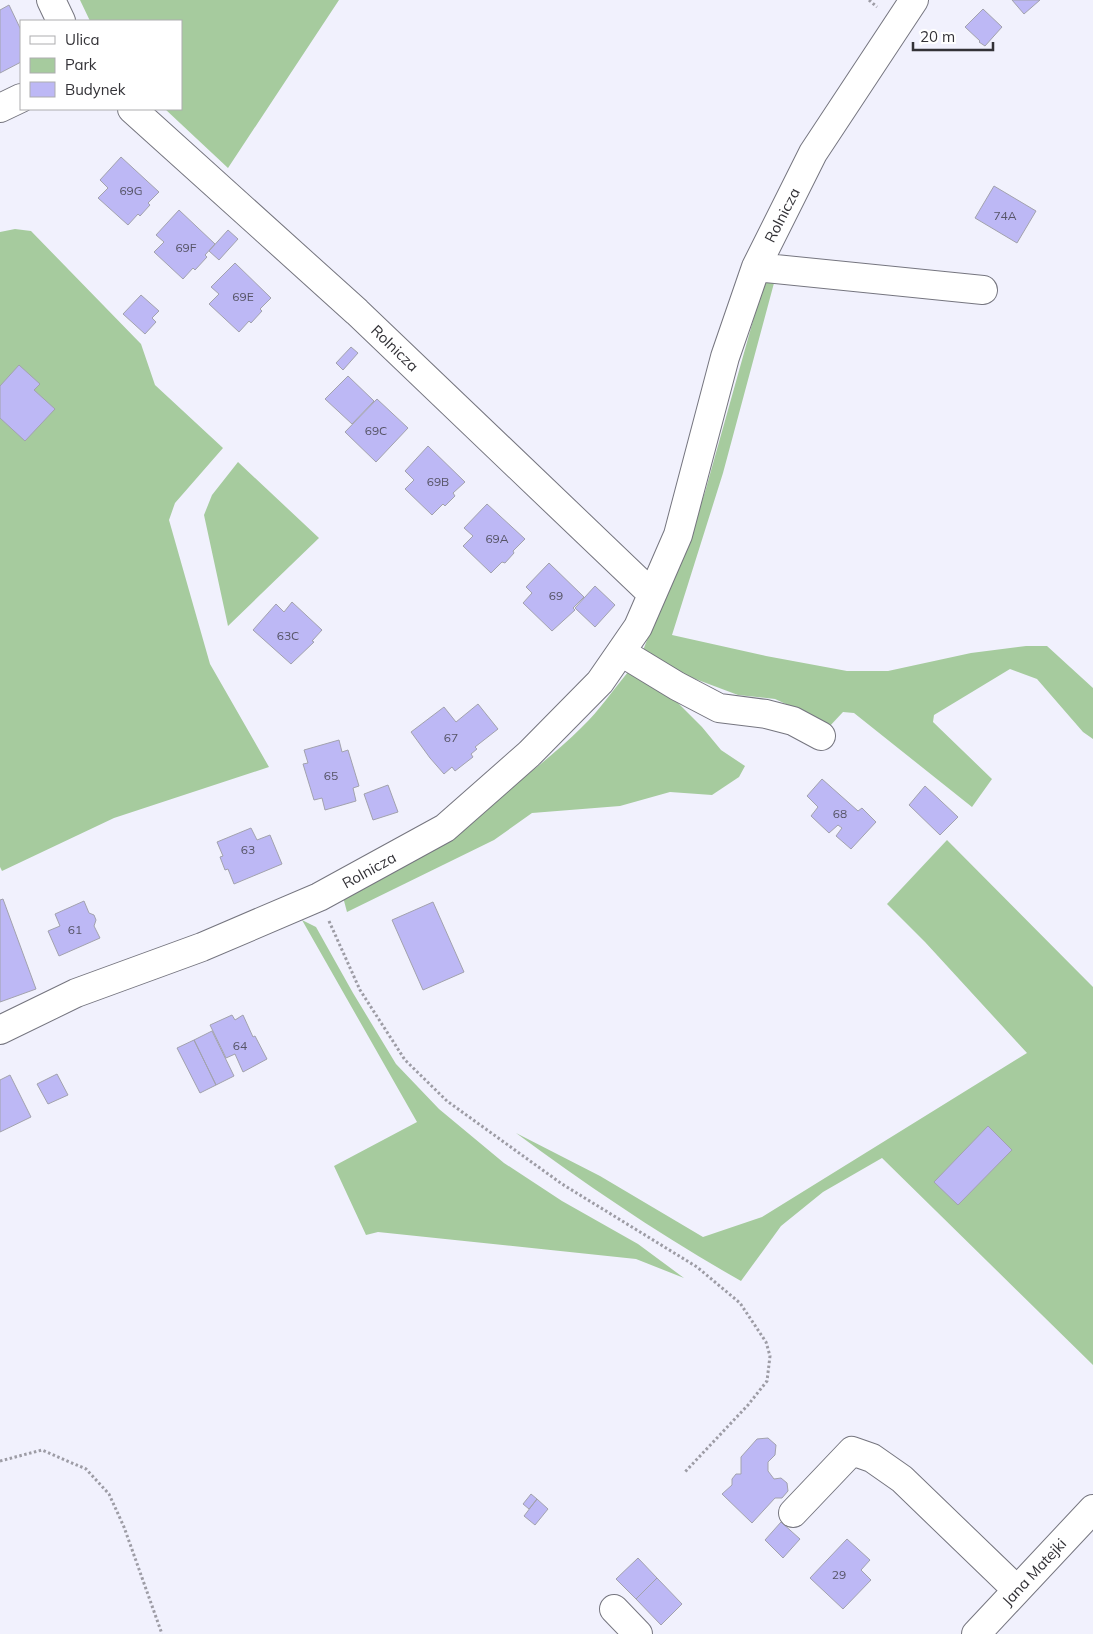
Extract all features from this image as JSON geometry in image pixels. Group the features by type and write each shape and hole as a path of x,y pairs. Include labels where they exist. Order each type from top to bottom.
{"street":[{"path":"51,0 61,20"},
{"name":"Rolnicza","path":"0,1030 76,993 202,947 319,897 445,828 542,741 600,682 638,626 678,536 725,358 756,268 813,153 914,0"},
{"path":"0,108 20,98"},
{"name":"Rolnicza","path":"133,110 356,312 652,594"},
{"path":"756,268 983,290"},
{"path":"621,652 719,708 766,714 793,721 821,736"},
{"path":"793,1513 852,1451 872,1458 902,1480 1017,1590"},
{"name":"Jana Matejki","path":"976,1634 1093,1510"},
{"path":"614,1609 638,1634"}],"path":[{"path":"319,897 360,990 405,1060 448,1101 562,1184 697,1267 740,1303 766,1342 770,1356 767,1381 684,1473"},
{"path":"0,1461 42,1450 86,1469 109,1494 124,1526 162,1634"}],"green space":[{"path":"80,0 339,0 228,168 166,110 182,110 182,20 90,20"},
{"path":"15,229 31,231 141,344 155,385 223,448 175,503 169,520 210,664 269,767 114,818 2,871 0,867 0,232"},
{"path":"781,257 723,473 672,635 766,656 847,671 888,671 971,653 1026,646 1047,646 1093,688 1093,739 1083,732 1037,679 1010,669 934,715 933,722 992,779 972,807 854,713 843,712 828,728 799,710 775,699 738,695 690,677 642,653 676,575 705,492 765,278"},
{"path":"238,462 319,538 228,626 204,515 212,495"},
{"path":"628,672 671,696 702,727 721,750 745,766 739,777 712,795 670,792 620,806 532,813 494,840 347,912 343,897 467,818 527,775 588,721"},
{"path":"947,840 1093,987 1093,1365 882,1158 823,1192 781,1226 741,1281 683,1247 626,1210 516,1133 600,1176 703,1237 762,1217 1027,1053 925,942 887,904"},
{"path":"302,920 316,927 396,1064 439,1109 504,1163 562,1201 638,1244 684,1278 636,1259 378,1232 366,1235 334,1166 417,1122"}],"building":[{"path":"1012,0 1040,0 1024,14"},
{"path":"9,5 20,28 20,63 0,73 0,10"},
{"path":"983,9 1002,27 985,46 965,27"},
{"path":"121,157 159,192 148,203 150,205 140,216 138,214 128,225 98,198 108,188 100,180"},
{"path":"994,186 1036,211 1017,243 975,218"},
{"path":"179,210 215,244 205,255 207,257 183,279 154,252 164,242 156,235"},
{"path":"228,230 238,239 219,260 209,251"},
{"path":"235,263 271,298 260,309 262,311 251,323 249,321 239,332 209,304 219,294 211,287"},
{"path":"141,295 159,311 152,318 156,322 145,334 123,314"},
{"path":"351,347 358,353 343,370 336,363"},
{"path":"19,365 40,384 34,390 55,409 25,441 0,418 0,386"},
{"path":"348,376 374,401 352,424 325,399"},
{"path":"377,399 408,428 376,462 345,432"},
{"path":"428,446 465,482 453,493 455,496 445,506 443,504 432,515 405,489 414,480 405,471"},
{"path":"487,504 525,539 513,551 514,553 505,563 502,562 491,573 463,546 473,536 464,528"},
{"path":"549,563 584,597 573,608 575,610 552,631 523,603 532,593 526,587"},
{"path":"595,586 615,605 595,627 575,608"},
{"path":"292,602 322,630 312,641 314,642 291,664 253,630 276,604 284,612"},
{"path":"478,704 498,729 475,747 477,749 471,754 473,757 455,771 452,767 444,774 411,732 444,707 456,722"},
{"path":"339,740 342,752 348,750 359,786 353,788 356,801 325,810 322,798 314,800 303,764 308,763 304,750"},
{"path":"822,779 858,811 862,808 876,822 851,849 836,836 842,828 838,825 829,833 811,816 818,807 807,796"},
{"path":"388,785 398,812 373,820 364,794"},
{"path":"925,786 958,817 940,835 909,805"},
{"path":"251,828 257,840 270,835 282,864 234,884 228,869 225,870 220,857 223,856 217,842"},
{"path":"3,899 36,989 0,1002 0,900"},
{"path":"84,901 89,913 94,915 96,920 94,926 100,938 59,956 48,931 60,926 55,914"},
{"path":"433,902 464,972 423,990 392,920"},
{"path":"232,1015 235,1020 243,1015 253,1037 255,1036 267,1059 243,1072 235,1054 226,1058 210,1025"},
{"path":"212,1031 234,1076 216,1085 194,1040"},
{"path":"194,1040 216,1085 200,1093 177,1048"},
{"path":"57,1074 68,1095 48,1104 37,1084"},
{"path":"10,1075 31,1117 0,1132 0,1080"},
{"path":"988,1126 1012,1150 958,1205 934,1182"},
{"path":"768,1438 776,1445 775,1455 768,1462 768,1471 774,1479 781,1478 787,1483 788,1491 782,1498 775,1498 752,1523 722,1494 732,1485 732,1479 736,1474 741,1474 741,1457 757,1439"},
{"path":"531,1494 537,1499 529,1509 523,1504"},
{"path":"537,1499 548,1509 535,1525 524,1516"},
{"path":"781,1522 800,1539 783,1558 765,1540"},
{"path":"847,1539 870,1560 861,1570 871,1580 843,1609 810,1578"},
{"path":"638,1558 657,1578 636,1599 616,1579"},
{"path":"657,1578 682,1604 661,1625 636,1599"}]}
